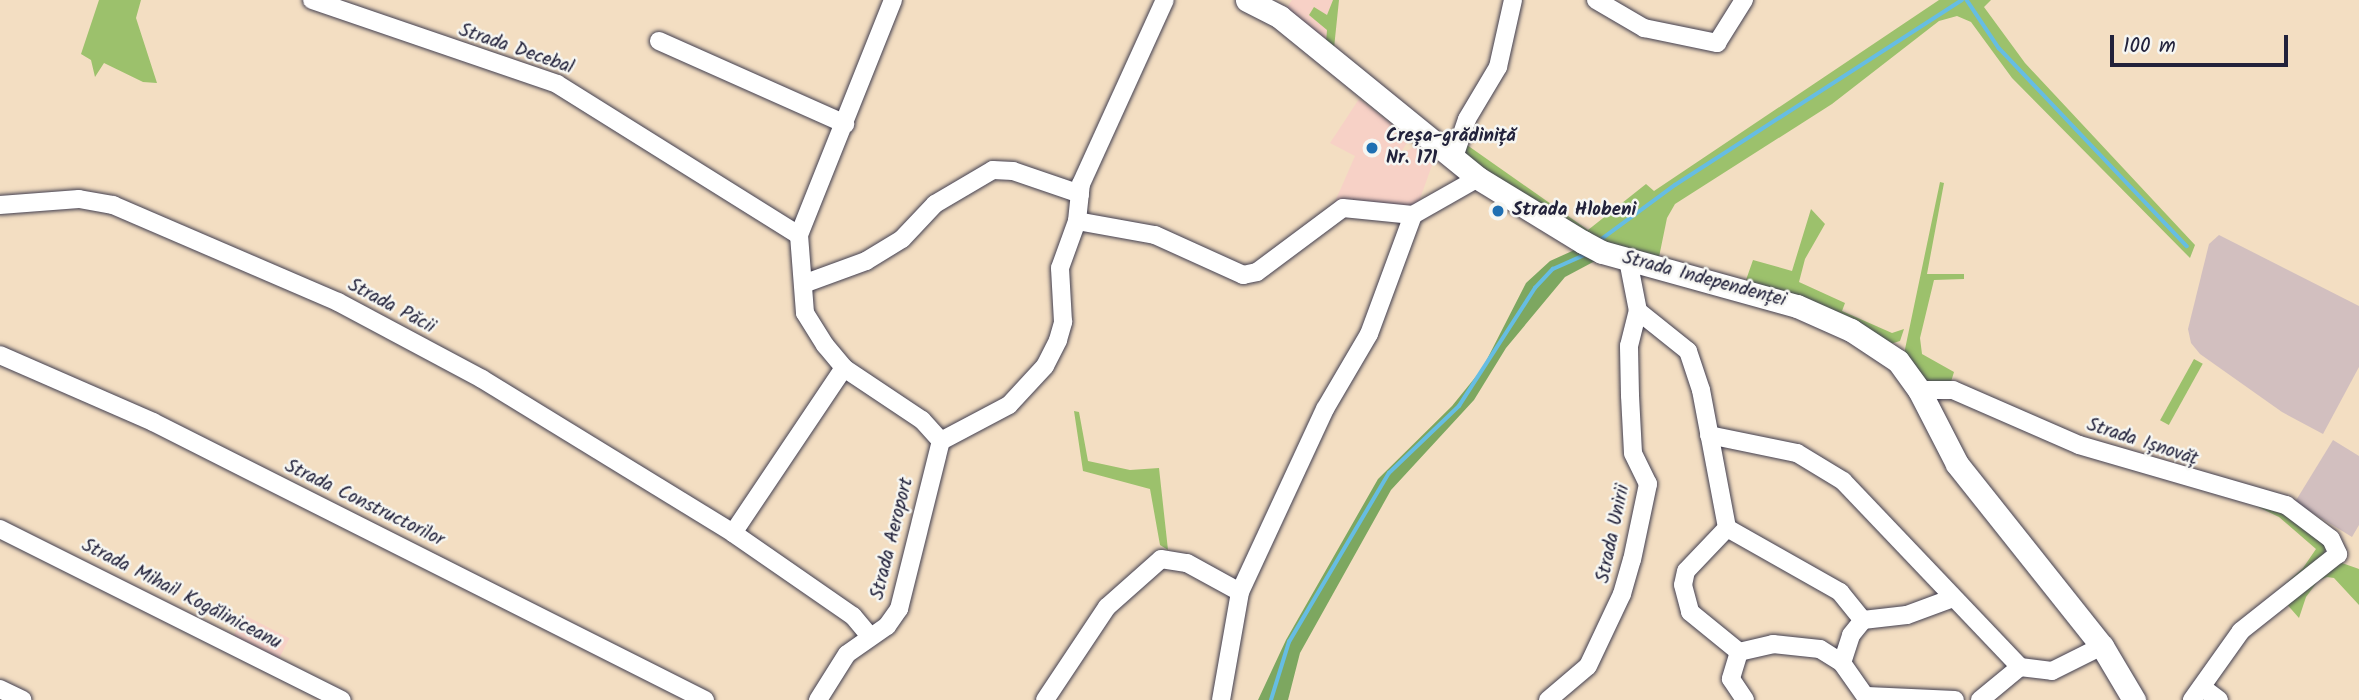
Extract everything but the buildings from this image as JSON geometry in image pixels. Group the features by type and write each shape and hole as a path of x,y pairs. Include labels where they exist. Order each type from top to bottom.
{"main road":[{"name":"Strada Independenței","path":"1247,0 1280,17 1478,178 1593,247 1628,260 1766,295 1851,330 1898,361 1919,390 1957,464 2102,646 2134,700"}],"street":[{"name":"Strada Decebal","path":"312,0 557,84 799,235"},
{"path":"893,0 799,235 806,283 806,313 844,368 922,420 941,441 1009,405 1045,366 1063,322 1060,268 1077,220 1080,194 1097,145 1165,0"},
{"path":"1453,160 1467,119 1498,67 1513,0"},
{"path":"1596,0 1644,28 1717,43 1744,0"},
{"path":"659,41 845,124"},
{"path":"806,283 884,250 902,239 935,204 993,170 1013,171 1080,194"},
{"path":"1077,220 1155,235 1243,275 1257,272 1343,208 1413,215 1478,178"},
{"name":"Strada Păcii","path":"0,205 79,200 113,205 326,297 482,379 733,533 853,616 870,636"},
{"path":"1221,700 1240,592 1325,409 1369,334 1413,215"},
{"name":"Strada Unirii","path":"1548,700 1588,666 1618,605 1632,560 1648,484 1633,453 1629,346 1638,311 1628,260"},
{"path":"1638,311 1688,351 1709,435 1727,528 1840,592 1863,620"},
{"name":"Strada Constructorilor","path":"0,355 153,422 705,700"},
{"path":"733,533 844,368"},
{"name":"Strada Ișnovăț","path":"1919,390 1953,390 2079,446 2286,505 2322,529 2338,554 2241,631 2197,694"},
{"path":"1709,435 1775,446 1825,469 1843,481 2020,667 2052,671 2102,646"},
{"name":"Strada Aeroport","path":"818,700 847,654 887,626 899,609 941,441"},
{"name":"Strada Mihail Kogăliniceanu","path":"0,528 342,700"},
{"path":"1727,528 1686,571 1683,585 1690,612 1739,653 1797,644 1820,649 1842,663 1867,698 1955,700"},
{"path":"1045,700 1107,607 1161,559 1187,563 1240,592"},
{"path":"1842,663 1851,635 1863,620 1907,615 1953,598"},
{"path":"1739,653 1731,679 1745,700"},
{"path":"1980,700 2020,667"},
{"path":"0,689 23,700"},
{"path":"2197,694 2219,700"}],"shaded area":[{"path":"1292,0 1339,0 1334,48 1286,9"},
{"name":"Creșa-grădiniță Nr. 171","path":"1359,99 1410,138 1399,155 1419,144 1435,157 1417,207 1334,204 1355,156 1330,143"},
{"path":"2219,235 2359,306 2359,367 2323,434 2282,412 2200,354 2191,343 2188,329 2209,244"},
{"path":"2333,440 2359,456 2359,525 2352,537 2295,502"},
{"path":"244,615 289,638 279,659 234,635"}],"green space":[{"path":"99,0 141,0 136,18 157,83 143,82 104,63 95,77 91,60 81,54"},
{"path":"1333,0 1339,0 1334,48 1326,42 1327,30 1309,15 1314,7 1327,15"},
{"path":"1939,0 1991,0 1984,7 2025,63 2195,245 2190,258 2012,78 1971,22 1957,16 1939,21 1832,104 1675,204 1667,218 1658,262 1589,237 1464,155 1467,145 1588,230 1646,184 1654,191"},
{"path":"1940,182 1944,183 1927,274 1964,274 1964,279 1934,280 1920,338 1922,354 1954,372 1950,385 1919,380 1904,354"},
{"path":"1811,209 1825,224 1805,259 1799,282 1845,303 1842,311 1892,333 1904,329 1900,341 1887,345 1746,280 1753,260 1792,271"},
{"path":"1581,247 1595,261 1565,277 1506,348 1474,400 1391,490 1300,653 1288,700 1258,700 1286,640 1378,479 1452,406 1482,369 1526,283 1550,261"},
{"path":"2194,359 2203,364 2169,425 2160,420"},
{"path":"1074,411 1079,412 1088,461 1130,470 1159,468 1168,550 1160,545 1150,489 1083,471"},
{"path":"2231,494 2277,505 2326,544 2324,555 2266,601 2303,568 2316,549 2279,517"},
{"path":"2342,563 2359,569 2359,605 2334,578 2327,577 2318,581 2306,597 2299,618 2284,601"}],"waterway":[{"path":"1599,241 1675,185 1962,0"},
{"path":"1967,0 1999,48 2187,246"},
{"path":"1271,700 1289,642 1389,473 1459,406 1535,288 1553,269 1586,254"}],"place":[{"name":"Creșa-grădiniță Nr. 171","path":"1372,148"},
{"name":"Strada Hlobeni","path":"1498,211"}]}
